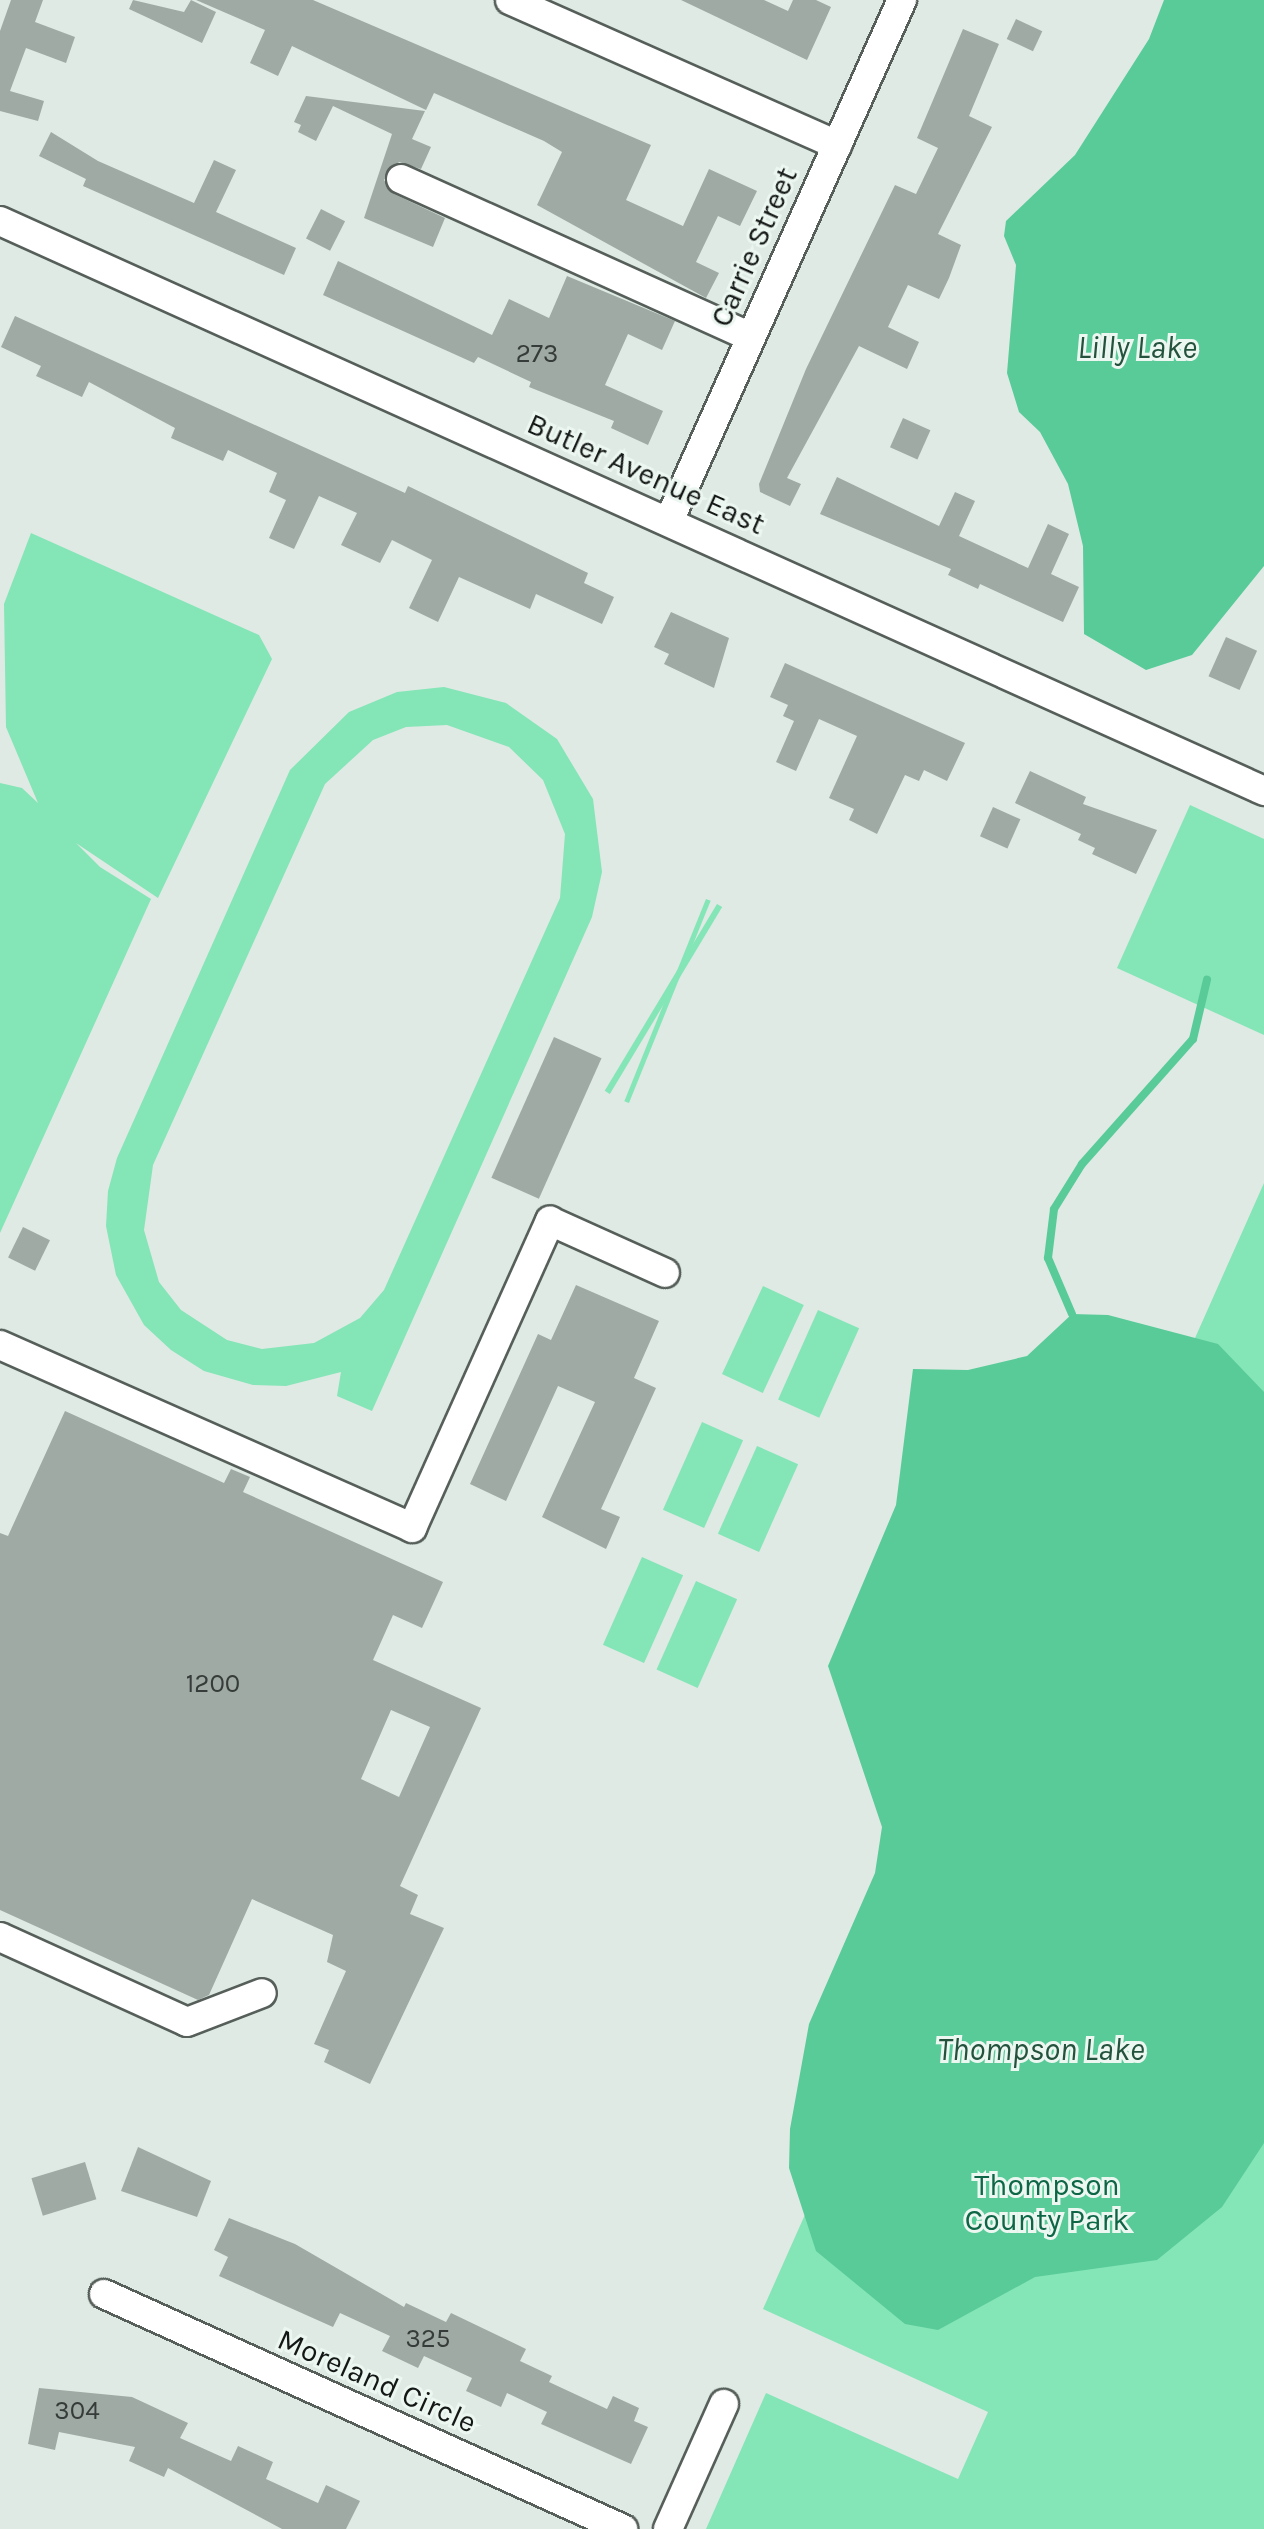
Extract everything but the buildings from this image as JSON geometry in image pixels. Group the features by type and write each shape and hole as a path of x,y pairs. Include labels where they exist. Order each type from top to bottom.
{"street":[{"path":"510,0 837,145"},
{"name":"Carrie Street","path":"669,521 902,0"},
{"path":"401,179 751,337"},
{"name":"Butler Avenue East","path":"0,221 1264,791"},
{"path":"0,1345 412,1528 550,1221 665,1273"},
{"path":"0,1937 187,2022 262,1993"},
{"name":"Moreland Circle","path":"104,2294 623,2529"},
{"path":"668,2529 724,2404"}],"green space":[{"path":"31,533 259,635 272,659 158,898 76,843 100,867 151,899 0,1233 0,783 22,788 38,803 6,727 4,604"},
{"path":"444,687 506,703 557,739 593,799 602,872 592,917 372,1411 337,1396 341,1372 286,1386 253,1385 204,1371 171,1350 144,1325 116,1275 106,1226 108,1191 117,1158 290,770 349,712 397,692","holes":["447,725 509,747 543,780 565,834 560,898 384,1290 360,1318 314,1343 262,1349 227,1340 181,1310 159,1282 144,1230 153,1165 325,784 373,740 406,727"]},
{"path":"1190,805 1264,839 1264,1035 1117,968"},
{"path":"706,899 711,901 629,1103 624,1101"},
{"path":"717,904 722,907 610,1094 605,1091"},
{"name":"Thompson Lake","path":"1264,1183 1264,2529 706,2529 766,2393 958,2479 988,2412 763,2309"},
{"path":"763,1286 804,1305 763,1393 722,1374"},
{"path":"818,1310 859,1328 819,1418 778,1400"},
{"path":"702,1422 743,1440 704,1528 663,1510"},
{"path":"757,1446 798,1464 759,1552 718,1534"},
{"path":"642,1557 683,1575 644,1663 603,1645"},
{"path":"696,1581 737,1599 698,1688 657,1670"}],"water":[{"name":"Lilly Lake","path":"1164,0 1264,0 1264,566 1192,655 1146,670 1084,634 1083,546 1068,484 1040,432 1019,412 1007,373 1016,265 1004,236 1006,221 1075,155 1149,39"},
{"name":"Thompson Lake","path":"1072,1314 1108,1315 1218,1344 1264,1392 1264,2143 1222,2207 1157,2260 1035,2277 938,2330 905,2324 816,2251 789,2168 790,2129 809,2024 875,1873 882,1827 828,1666 896,1505 913,1369 968,1370 1027,1356"}],"waterway":[{"path":"1072,1314 1048,1258 1054,1209 1082,1164 1193,1039 1207,980"}],"park label":[{"name":"Thompson County Park","path":"1047,2202"}]}
